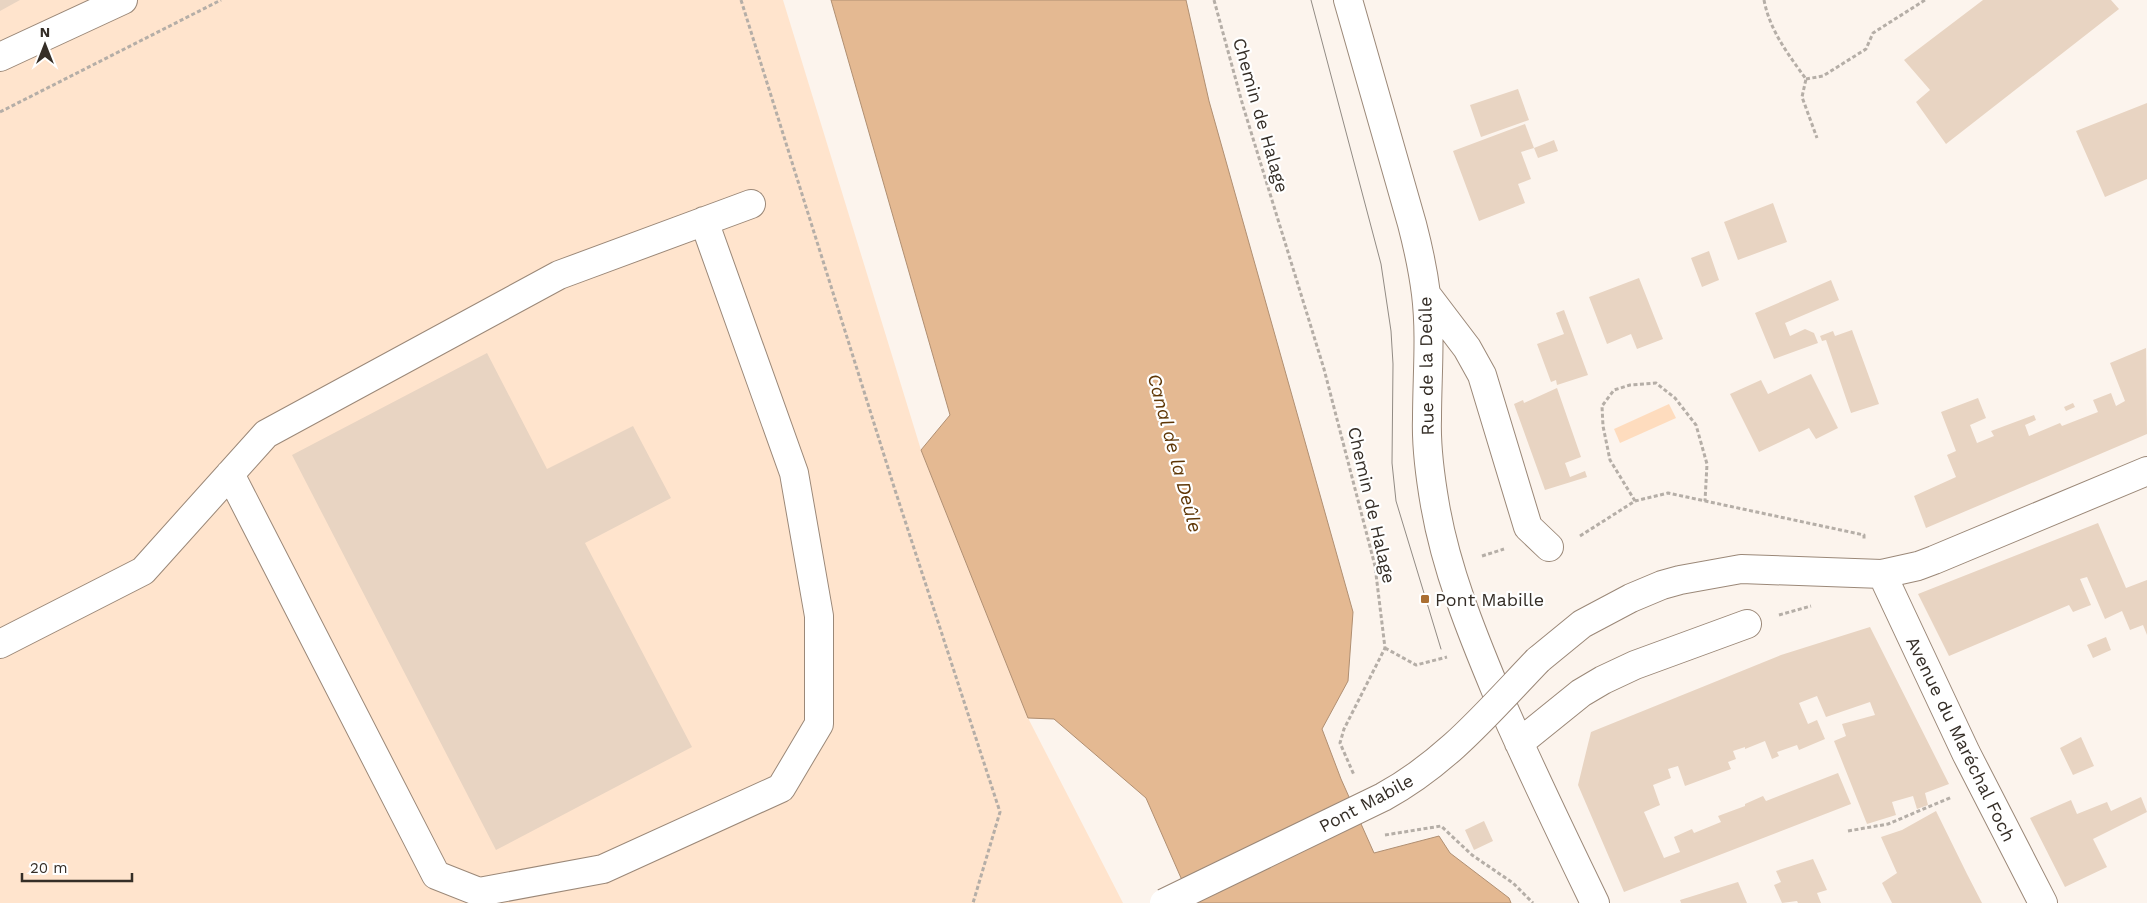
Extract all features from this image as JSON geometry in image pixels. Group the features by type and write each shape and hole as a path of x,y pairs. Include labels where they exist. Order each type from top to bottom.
{"street":[{"path":"0,56 123,0"},
{"name":"Rue de la Deûle","path":"1348,0 1412,224 1426,294 1428,463 1435,506 1452,571 1478,649 1516,736 1595,903"},
{"path":"0,644 143,571 266,434 558,275 751,204"},
{"path":"230,474 436,876 479,892 603,869 781,788 819,724 819,616 794,473 704,221"},
{"path":"1426,294 1467,348 1482,375 1528,526 1549,548"},
{"name":"Pont Mabile","path":"1164,903 1383,797 1410,782 1452,750 1538,660 1569,634 1589,620 1645,592 1680,580 1741,569 1874,574 1918,566 2147,471"},
{"name":"Avenue du Maréchal Foch","path":"1874,574 2043,903"},
{"path":"1516,736 1603,680 1635,665 1747,624"}],"path":[{"path":"0,112 221,0"},
{"path":"741,0 895,490 1000,812 973,903"},
{"name":"Chemin de Halage","path":"1214,0 1243,106 1324,369 1376,566 1385,648"},
{"path":"1764,0 1767,16 1779,41 1806,79 1802,97 1817,138"},
{"path":"1806,79 1823,76 1866,49 1873,33 1925,0"},
{"path":"1635,501 1610,460 1603,426 1602,406 1614,390 1630,385 1656,383 1675,398 1696,425 1707,464 1705,501"},
{"path":"1452,571 1472,560 1517,545 1549,548 1572,541 1635,501 1668,493 1864,535 1874,574"},
{"path":"1358,783 1340,743 1344,729 1385,648 1416,665 1478,649"},
{"path":"1848,831 1888,824 1982,783"},
{"path":"1380,828 1384,835 1441,826 1472,855 1513,883 1533,903"}],"shaded area":[{"path":"0,0 783,0 921,450 1028,718 1123,903 0,903"},
{"path":"1669,404 1676,418 1620,443 1614,429"}],"water":[{"name":"Canal de la Deûle","path":"831,0 1186,0 1209,101 1353,612 1348,681 1322,729 1341,779 1374,853 1439,836 1450,853 1509,898 1511,903 1192,903 1146,798 1054,719 1028,718 921,450 950,415"}],"building":[{"path":"0,0 20,0 0,11"},
{"path":"1983,0 2111,0 2119,9 1946,144 1916,102 1930,90 1904,60"},
{"path":"1518,89 1529,120 1481,137 1470,105"},
{"path":"2147,103 2147,179 2105,197 2076,131"},
{"path":"1525,124 1534,148 1521,152 1531,179 1518,184 1525,203 1479,221 1453,151"},
{"path":"1554,140 1558,151 1538,158 1534,148"},
{"path":"1773,203 1787,242 1738,260 1724,222"},
{"path":"1709,251 1719,280 1702,287 1691,258"},
{"path":"1639,278 1663,339 1637,349 1631,334 1607,344 1589,297"},
{"path":"1831,280 1839,300 1785,323 1790,336 1805,329 1814,333 1818,343 1774,359 1755,313"},
{"path":"1564,310 1588,375 1557,385 1556,380 1551,382 1537,344 1564,334 1556,313"},
{"path":"1852,330 1879,404 1851,413 1826,340 1822,341 1820,336 1833,331 1835,336"},
{"path":"2146,348 2147,434 1926,528 1914,496 1956,477 1947,455 1956,451 1941,412 1978,398 1986,418 1970,425 1977,443 1994,436 1991,431 2034,415 2036,420 2025,425 2029,436 2060,423 2062,426 2098,412 2093,400 2111,393 2116,406 2125,401 2110,363"},
{"path":"487,353 547,469 633,426 671,498 585,543 692,747 496,850 292,455"},
{"path":"1811,374 1838,428 1816,439 1809,428 1759,452 1730,394 1761,380 1768,394"},
{"path":"1557,388 1581,457 1565,463 1570,477 1585,471 1587,477 1545,490 1514,404 1523,400 1524,403"},
{"path":"2073,403 2075,407 2066,411 2064,407"},
{"path":"2098,523 2126,588 2147,580 2147,635 2143,625 2130,630 2122,611 2105,619 2087,577 2080,579 2091,605 2073,612 2069,605 1949,656 1918,594"},
{"path":"1870,627 1949,784 1925,793 1928,805 1917,809 1913,796 1892,802 1896,815 1867,824 1834,741 1846,736 1842,724 1875,715 1870,702 1826,717 1817,696 1799,703 1808,724 1817,720 1825,739 1799,750 1797,745 1777,752 1779,756 1772,759 1765,741 1745,749 1745,747 1733,751 1736,759 1728,762 1731,769 1685,786 1678,766 1668,769 1671,778 1653,785 1660,805 1644,812 1664,858 1680,852 1674,837 1692,829 1694,833 1721,822 1718,816 1745,806 1745,804 1763,796 1766,801 1838,773 1851,804 1624,892 1578,785 1591,732 1781,655"},
{"path":"2106,637 2111,650 2093,658 2087,645"},
{"path":"2081,737 2094,766 2073,775 2060,748"},
{"path":"2141,797 2147,812 2093,839 2107,867 2065,887 2030,818 2071,800 2077,814 2107,802 2111,811"},
{"path":"1936,811 1982,903 1892,903 1882,883 1897,873 1881,837 1902,830"},
{"path":"1484,821 1493,841 1474,850 1465,830"},
{"path":"1813,859 1827,890 1817,893 1821,903 1798,903 1797,901 1782,903 1774,885 1781,882 1776,871"},
{"path":"1738,882 1747,903 1681,903 1680,900"}],"tram line":[{"path":"1311,0 1381,264 1391,331 1393,364 1392,463 1396,501 1441,649"}],"place":[{"name":"Pont Mabille","path":"1425,599"}]}
